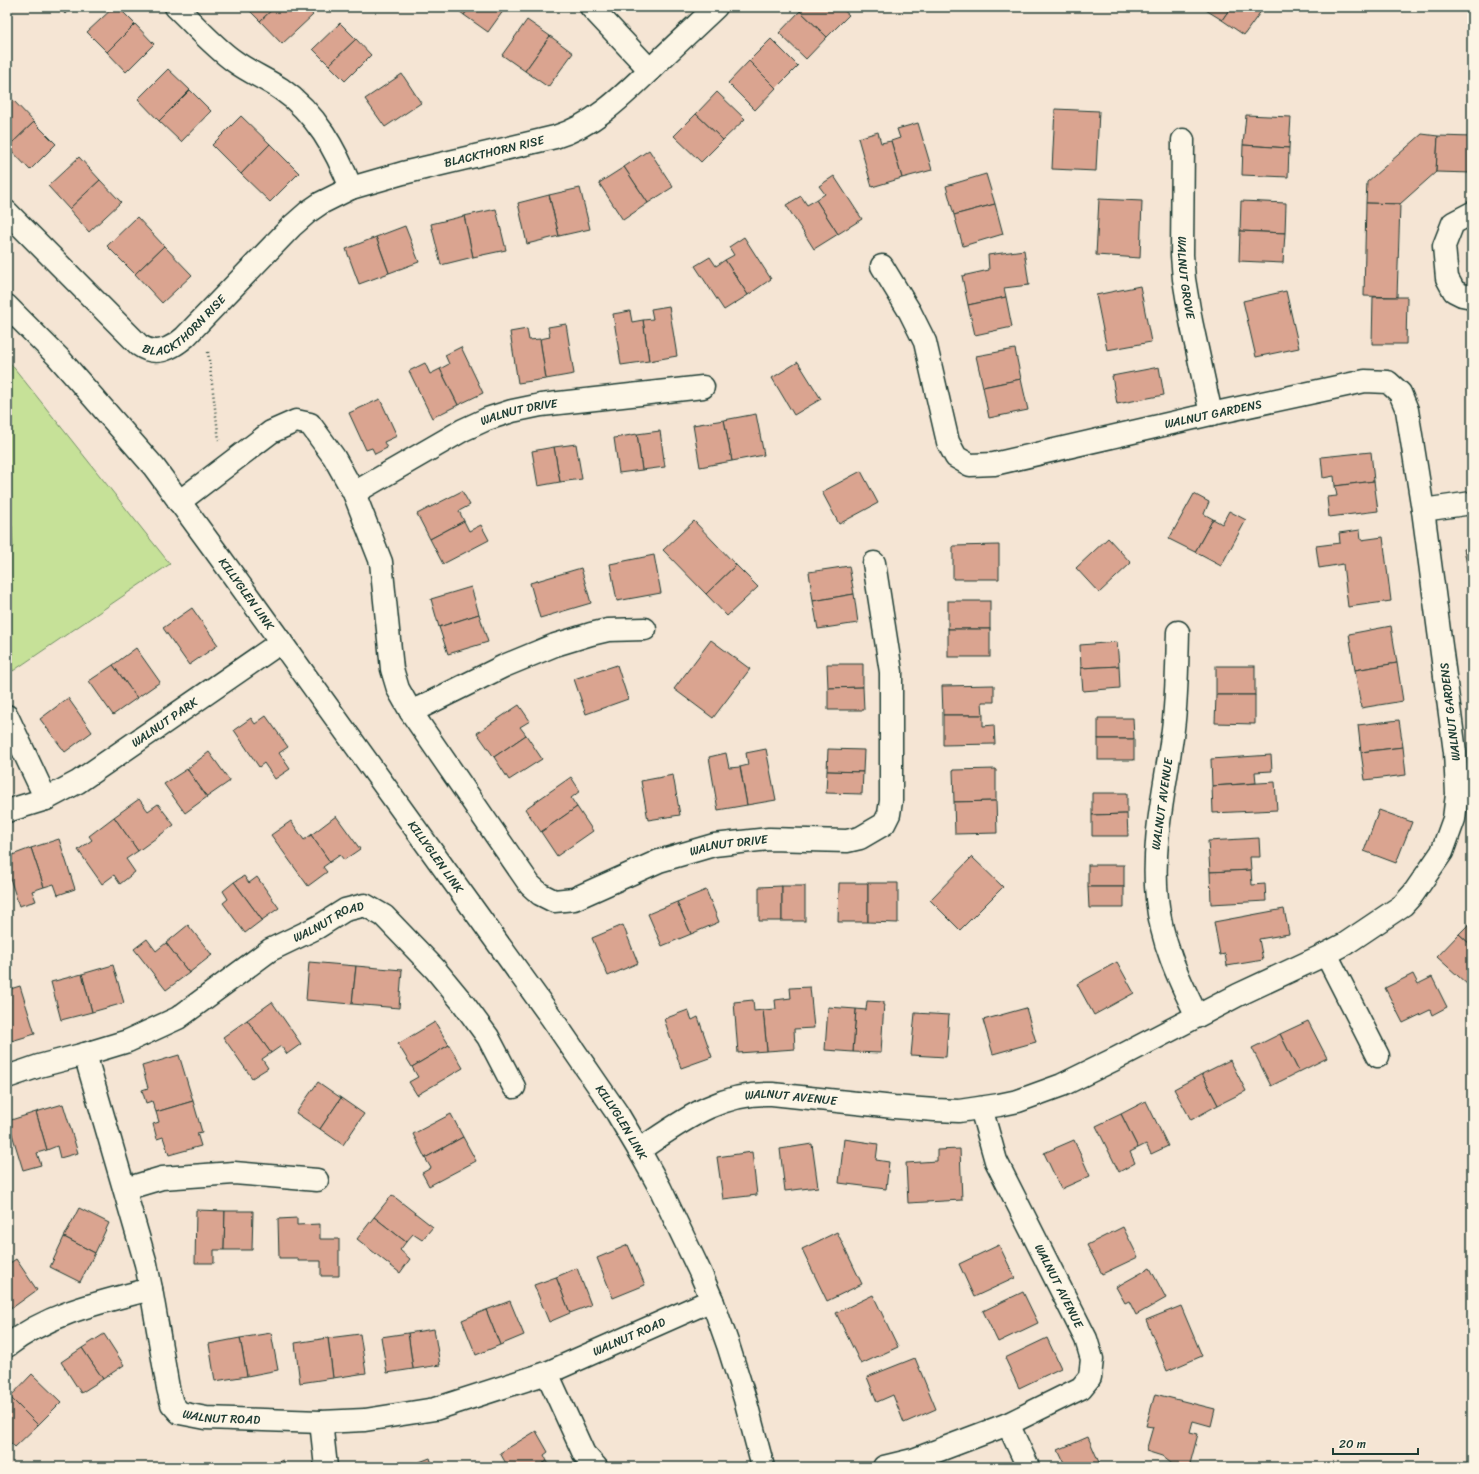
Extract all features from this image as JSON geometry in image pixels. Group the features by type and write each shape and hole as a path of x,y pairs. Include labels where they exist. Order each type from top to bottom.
{"street":[{"path":"176,7 224,53 282,90 303,108 323,132 334,149 351,188"},
{"path":"591,7 650,70"},
{"name":"BLACKTHORN RISE","path":"7,212 127,334 145,350 160,351 173,346 185,337 291,227 321,202 351,188 403,173 560,136 593,119 626,92 716,7"},
{"name":"WALNUT GROVE","path":"1183,140 1182,255 1184,279 1191,321 1211,414"},
{"path":"1472,213 1453,223 1444,246 1447,278 1454,291 1462,295 1472,297"},
{"name":"WALNUT GARDENS","path":"882,266 905,302 921,333 928,352 948,442 956,457 970,465 994,464 1211,414 1365,381 1388,382 1400,393 1407,410 1423,510 1456,752 1457,794 1454,819 1442,852 1413,894 1403,905 1345,944 1326,954"},
{"name":"KILLYGLEN LINK","path":"7,306 58,357 154,467 282,642 551,1017 617,1113 639,1150 690,1251 712,1300 745,1399 763,1467"},
{"name":"WALNUT DRIVE","path":"354,493 463,430 487,419 512,411 541,405 703,387"},
{"name":"WALNUT DRIVE","path":"180,502 271,432 296,421 310,424 334,457 354,493 381,562 392,669 398,688 411,712 530,885 540,894 554,901 574,899 658,861 714,845 769,839 847,840 860,838 884,824 889,814 891,801 891,672 874,563"},
{"path":"1423,510 1472,504"},
{"path":"411,712 509,664 555,645 608,630 645,629"},
{"name":"WALNUT AVENUE","path":"1178,632 1174,723 1157,830 1155,855 1156,883 1160,918 1170,957 1182,987 1197,1016"},
{"name":"WALNUT PARK","path":"7,811 46,799 78,782 282,642"},
{"path":"7,716 46,799"},
{"name":"WALNUT ROAD","path":"7,1077 128,1040 178,1018 270,950 318,927 344,910 365,905 384,916 435,969 449,986 488,1037 514,1087"},
{"path":"1326,954 1378,1056"},
{"name":"WALNUT AVENUE","path":"639,1150 708,1107 735,1097 751,1094 772,1094 894,1107 959,1111 1018,1101 1062,1085 1197,1016 1326,954"},
{"name":"WALNUT ROAD","path":"85,1054 125,1189 151,1289 172,1404 180,1413 206,1418 321,1422 365,1420 435,1409 547,1373 712,1300"},
{"name":"WALNUT AVENUE","path":"884,1467 913,1460 1008,1424 1081,1388 1090,1377 1092,1359 1086,1339 996,1161 981,1108"},
{"path":"125,1189 162,1178 234,1173 317,1180"},
{"path":"7,1346 39,1325 67,1312 151,1289"},
{"path":"547,1373 584,1454 596,1467"},
{"path":"321,1422 326,1467"},
{"path":"1008,1424 1028,1467"}],"path":[{"path":"204,317 223,469"}],"green space":[{"path":"7,359 170,564 13,671 7,658 7,549 13,547 12,526 7,526"}],"building":[{"path":"58,7 72,7 65,14"},
{"path":"114,7 118,7 135,24 107,52 87,32"},
{"path":"246,7 275,7 260,21"},
{"path":"275,7 305,7 313,15 282,44 260,21"},
{"path":"454,7 470,7 464,15"},
{"path":"470,7 506,7 488,32 464,15"},
{"path":"804,7 840,7 849,15 827,37 800,11"},
{"path":"1201,7 1231,7 1222,20"},
{"path":"1231,7 1264,7 1244,35 1222,20"},
{"path":"800,11 827,37 806,59 779,33"},
{"path":"527,20 550,36 525,71 502,55"},
{"path":"340,23 356,39 329,65 313,49"},
{"path":"135,24 154,44 126,72 107,52"},
{"path":"550,36 573,53 548,87 525,71"},
{"path":"356,39 371,55 345,81 329,65"},
{"path":"771,39 798,66 776,88 749,61"},
{"path":"749,61 776,88 755,110 728,83"},
{"path":"168,69 190,90 159,121 138,99"},
{"path":"402,74 421,103 385,127 365,99"},
{"path":"190,90 211,111 181,142 159,121"},
{"path":"717,92 745,119 723,140 696,114"},
{"path":"12,99 34,122 8,147 7,104"},
{"path":"1055,109 1099,111 1096,171 1052,169"},
{"path":"696,114 723,140 701,162 674,136"},
{"path":"1246,115 1291,117 1289,148 1243,145"},
{"path":"241,116 270,144 241,174 212,145"},
{"path":"34,122 56,144 30,170 8,147"},
{"path":"918,123 932,170 902,178 891,141 900,138 897,129"},
{"path":"878,132 881,143 891,141 902,178 872,187 858,138"},
{"path":"1422,134 1438,136 1436,172 1400,204 1366,203 1367,182"},
{"path":"1438,136 1472,137 1472,173 1436,172"},
{"path":"270,144 299,173 270,202 241,174"},
{"path":"1243,145 1289,148 1288,177 1242,175"},
{"path":"649,150 673,187 648,203 624,167"},
{"path":"79,157 100,180 69,209 48,186"},
{"path":"624,167 648,203 623,220 599,183"},
{"path":"986,174 995,204 954,215 946,186"},
{"path":"834,176 862,219 838,234 816,200 825,194 819,186"},
{"path":"100,180 121,202 89,232 69,209"},
{"path":"580,188 590,229 559,236 549,195"},
{"path":"549,195 559,236 527,244 518,203"},
{"path":"801,196 807,205 816,200 838,234 814,249 786,205"},
{"path":"1099,199 1142,201 1140,258 1096,255"},
{"path":"1241,201 1286,203 1285,233 1240,231"},
{"path":"1366,203 1400,204 1397,297 1364,296"},
{"path":"995,204 1003,234 963,246 954,215"},
{"path":"496,209 506,250 473,257 464,216"},
{"path":"464,216 473,257 441,265 431,224"},
{"path":"137,217 164,246 135,274 107,246"},
{"path":"405,226 419,262 389,273 376,237"},
{"path":"1240,231 1285,233 1283,263 1239,261"},
{"path":"376,237 389,273 359,284 346,249"},
{"path":"744,237 771,279 748,295 725,260 734,255 729,247"},
{"path":"164,246 192,275 162,303 135,274"},
{"path":"1024,250 1029,285 1004,288 1006,297 968,305 962,276 989,270 988,255"},
{"path":"710,257 716,266 725,260 748,295 724,310 695,266"},
{"path":"1140,286 1151,342 1107,350 1096,295"},
{"path":"1286,291 1299,348 1256,357 1243,301"},
{"path":"1006,297 1012,327 975,335 968,305"},
{"path":"1373,297 1407,297 1406,344 1372,344"},
{"path":"669,306 677,356 649,361 643,320 653,319 651,309"},
{"path":"630,311 632,322 643,320 649,361 621,365 613,314"},
{"path":"566,324 574,374 546,379 540,339 550,337 548,327"},
{"path":"527,329 529,340 540,339 546,379 518,383 510,332"},
{"path":"461,347 483,393 458,405 440,369 449,364 445,355"},
{"path":"1015,349 1021,379 983,387 976,356"},
{"path":"798,362 821,399 794,415 772,378"},
{"path":"425,363 430,374 440,369 458,405 432,418 409,371"},
{"path":"1159,367 1164,395 1117,404 1112,376"},
{"path":"1021,379 1028,410 989,418 983,387"},
{"path":"380,399 397,436 384,442 387,448 375,454 372,448 366,450 349,413"},
{"path":"756,414 764,455 732,461 724,420"},
{"path":"724,420 732,461 700,467 693,425"},
{"path":"660,431 665,467 642,470 637,434"},
{"path":"637,434 642,470 619,473 614,438"},
{"path":"576,444 582,479 560,482 554,447"},
{"path":"554,447 560,482 538,486 532,451"},
{"path":"1371,452 1374,481 1335,486 1334,476 1323,478 1321,457"},
{"path":"861,471 878,503 839,524 822,492"},
{"path":"1374,481 1378,511 1329,517 1327,497 1337,496 1335,486"},
{"path":"462,491 470,505 459,511 464,521 430,539 417,514"},
{"path":"1194,494 1209,502 1204,514 1213,519 1195,552 1169,539"},
{"path":"1229,511 1246,520 1221,566 1195,552 1213,519 1222,524"},
{"path":"464,521 469,531 481,525 489,540 443,564 430,539"},
{"path":"694,521 736,565 706,594 663,550"},
{"path":"1360,530 1361,540 1383,537 1391,601 1348,607 1343,564 1319,568 1316,546 1340,543 1339,533"},
{"path":"1108,538 1131,563 1099,593 1076,568"},
{"path":"999,545 999,579 953,579 953,546"},
{"path":"1472,548 1472,591 1464,549"},
{"path":"654,555 661,593 617,601 610,564"},
{"path":"736,565 758,587 727,616 706,594"},
{"path":"849,566 854,594 813,601 809,572"},
{"path":"581,568 591,603 540,618 530,583"},
{"path":"471,587 479,614 439,627 431,599"},
{"path":"854,594 858,623 818,629 813,601"},
{"path":"948,601 990,601 990,629 948,629"},
{"path":"192,608 218,645 189,665 163,628"},
{"path":"479,614 488,642 448,654 439,627"},
{"path":"1391,626 1397,663 1355,670 1349,634"},
{"path":"948,629 990,629 990,657 948,657"},
{"path":"711,640 750,669 713,718 674,689"},
{"path":"1117,642 1119,666 1081,668 1080,645"},
{"path":"136,648 160,682 137,698 113,665"},
{"path":"1397,663 1403,701 1361,708 1355,670"},
{"path":"827,664 863,664 863,687 828,688"},
{"path":"113,665 137,698 113,715 89,681"},
{"path":"617,665 628,699 586,714 574,679"},
{"path":"1119,666 1120,688 1083,691 1081,668"},
{"path":"1216,666 1255,666 1255,695 1216,695"},
{"path":"994,685 994,702 982,702 983,715 943,715 942,686"},
{"path":"863,687 864,710 828,710 828,688"},
{"path":"1216,695 1255,695 1255,724 1215,723"},
{"path":"68,698 92,732 65,752 40,719"},
{"path":"519,705 530,721 520,727 526,735 494,757 477,733"},
{"path":"943,715 983,715 983,726 994,725 995,744 943,745"},
{"path":"266,716 288,747 279,753 290,769 275,779 264,763 259,767 234,730 251,718 255,724"},
{"path":"1098,718 1133,718 1134,739 1098,739"},
{"path":"1399,720 1403,747 1361,752 1358,725"},
{"path":"526,735 542,759 509,780 494,757"},
{"path":"1098,739 1134,739 1134,760 1098,760"},
{"path":"1403,747 1406,775 1365,780 1361,752"},
{"path":"766,749 776,800 747,805 740,767 748,765 746,753"},
{"path":"828,749 864,750 863,772 827,771"},
{"path":"209,752 230,781 207,797 187,769"},
{"path":"726,753 729,768 740,767 747,805 718,810 709,757"},
{"path":"1271,755 1272,771 1255,772 1256,783 1212,786 1211,759"},
{"path":"187,769 207,797 185,813 164,784"},
{"path":"996,769 996,801 954,802 953,770"},
{"path":"827,771 863,772 862,794 826,793"},
{"path":"673,775 680,815 648,820 641,781"},
{"path":"571,777 580,791 571,798 577,807 541,832 525,809"},
{"path":"1275,782 1277,810 1213,813 1212,786"},
{"path":"1092,793 1127,793 1127,814 1092,815"},
{"path":"139,799 148,811 158,804 174,825 138,851 114,817"},
{"path":"996,801 997,833 955,834 954,802"},
{"path":"577,807 593,831 557,856 541,832"},
{"path":"1379,810 1412,822 1396,863 1364,851"},
{"path":"1127,814 1128,836 1092,836 1092,815"},
{"path":"336,816 360,849 344,860 340,855 330,862 311,835"},
{"path":"114,817 138,851 126,859 135,872 120,884 114,875 102,884 78,850 92,840 89,836"},
{"path":"291,821 304,840 311,835 330,862 323,867 327,872 308,886 271,835"},
{"path":"1259,838 1260,857 1250,857 1251,870 1210,872 1208,841"},
{"path":"59,839 75,889 58,895 54,884 44,887 31,848"},
{"path":"31,848 44,887 32,891 36,901 19,906 7,869 7,857"},
{"path":"972,857 1003,887 960,930 930,900"},
{"path":"1088,865 1124,865 1124,887 1088,887"},
{"path":"1251,870 1252,885 1265,884 1266,901 1211,904 1210,872"},
{"path":"244,876 249,883 257,877 279,908 262,920 234,882"},
{"path":"234,882 262,920 245,933 223,903 228,899 223,891"},
{"path":"839,883 868,883 868,922 838,922"},
{"path":"868,883 898,883 898,923 868,922"},
{"path":"782,886 782,921 759,921 759,887"},
{"path":"782,886 805,886 805,921 782,921"},
{"path":"1088,887 1124,887 1124,908 1089,908"},
{"path":"706,890 719,922 691,934 677,902"},
{"path":"677,902 691,934 662,946 648,914"},
{"path":"1284,909 1289,934 1259,939 1263,960 1227,966 1225,954 1220,955 1214,922"},
{"path":"1472,921 1472,946 1459,934"},
{"path":"188,925 212,955 189,973 166,943"},
{"path":"623,925 638,963 608,976 592,938"},
{"path":"1459,934 1472,946 1472,981 1468,985 1437,957"},
{"path":"147,939 156,951 166,943 189,973 166,990 134,949"},
{"path":"309,962 356,966 352,1004 306,1000"},
{"path":"1117,962 1134,993 1094,1015 1077,984"},
{"path":"113,965 124,1003 92,1012 82,974"},
{"path":"356,966 402,970 399,1008 352,1004"},
{"path":"82,974 92,1012 61,1020 51,982"},
{"path":"1413,974 1418,984 1432,977 1447,1007 1432,1015 1430,1010 1403,1023 1385,988"},
{"path":"20,986 35,1034 8,1042 7,1004 10,1003 7,990"},
{"path":"810,987 814,1028 794,1029 795,1049 767,1051 763,1010 776,1009 775,1000 791,998 790,988"},
{"path":"753,1000 754,1011 763,1010 767,1051 738,1053 734,1002"},
{"path":"867,1001 884,1002 881,1053 853,1052 856,1009 866,1010"},
{"path":"272,1002 301,1044 287,1054 281,1046 271,1053 247,1020"},
{"path":"828,1007 856,1009 853,1052 825,1050"},
{"path":"1026,1008 1036,1042 993,1054 983,1020"},
{"path":"688,1010 692,1020 698,1017 712,1057 681,1068 664,1019"},
{"path":"915,1013 949,1015 946,1057 911,1055"},
{"path":"247,1020 271,1053 262,1059 268,1068 252,1078 223,1037"},
{"path":"1308,1021 1327,1058 1299,1072 1280,1034"},
{"path":"435,1022 449,1045 412,1067 398,1044"},
{"path":"1280,1034 1299,1072 1271,1086 1252,1048"},
{"path":"449,1045 463,1068 417,1095 409,1082 418,1077 412,1067"},
{"path":"179,1055 193,1101 156,1112 152,1101 146,1103 142,1090 148,1088 142,1066"},
{"path":"1230,1060 1246,1091 1218,1105 1202,1074"},
{"path":"1202,1074 1218,1105 1191,1120 1174,1089"},
{"path":"318,1082 341,1098 320,1129 296,1113"},
{"path":"341,1098 364,1114 343,1145 320,1129"},
{"path":"193,1101 202,1132 197,1133 201,1146 169,1155 163,1137 157,1139 153,1124 159,1122 156,1112"},
{"path":"1146,1101 1168,1146 1151,1154 1146,1144 1138,1148 1121,1114"},
{"path":"63,1104 78,1153 60,1158 57,1146 47,1150 36,1112"},
{"path":"36,1112 47,1150 37,1153 41,1165 23,1170 8,1121"},
{"path":"451,1114 463,1137 425,1158 413,1134"},
{"path":"1121,1114 1138,1148 1130,1152 1135,1163 1119,1172 1096,1126"},
{"path":"463,1137 476,1161 429,1186 422,1173 431,1168 425,1158"},
{"path":"844,1139 878,1144 876,1160 889,1162 886,1189 839,1183"},
{"path":"1074,1140 1090,1176 1061,1189 1044,1153"},
{"path":"812,1144 818,1187 785,1191 780,1149"},
{"path":"960,1149 962,1200 908,1203 906,1163 937,1161 937,1150"},
{"path":"752,1152 757,1195 723,1199 717,1157"},
{"path":"392,1195 433,1227 422,1240 413,1234 406,1242 374,1217"},
{"path":"79,1208 109,1223 95,1253 64,1237"},
{"path":"196,1210 225,1211 224,1250 214,1250 214,1263 195,1263"},
{"path":"225,1211 253,1211 252,1250 224,1250"},
{"path":"374,1217 406,1242 400,1250 410,1259 400,1273 357,1239"},
{"path":"297,1218 297,1225 320,1224 320,1239 339,1239 339,1276 321,1276 321,1261 298,1261 298,1258 279,1258 278,1219"},
{"path":"1123,1227 1138,1257 1102,1274 1087,1245"},
{"path":"837,1232 862,1284 827,1301 802,1249"},
{"path":"64,1237 95,1253 80,1282 50,1267"},
{"path":"628,1245 645,1285 613,1298 597,1258"},
{"path":"999,1245 1015,1278 974,1297 959,1264"},
{"path":"16,1259 37,1290 12,1308 7,1300 7,1265"},
{"path":"577,1268 591,1305 570,1313 556,1277"},
{"path":"1150,1268 1166,1298 1136,1315 1129,1301 1125,1303 1116,1287"},
{"path":"556,1277 570,1313 549,1322 534,1285"},
{"path":"1023,1292 1038,1323 998,1342 983,1311"},
{"path":"873,1295 898,1347 861,1364 836,1313"},
{"path":"7,1300 12,1308 7,1311"},
{"path":"510,1301 524,1335 500,1345 486,1310"},
{"path":"1181,1306 1202,1356 1167,1371 1146,1320"},
{"path":"486,1310 500,1345 476,1355 462,1320"},
{"path":"434,1329 440,1365 413,1369 408,1333"},
{"path":"271,1333 278,1370 247,1376 240,1338"},
{"path":"408,1333 413,1369 387,1373 381,1337"},
{"path":"104,1334 124,1365 103,1379 82,1348"},
{"path":"360,1334 366,1373 333,1378 328,1338"},
{"path":"240,1338 247,1376 215,1381 209,1344"},
{"path":"328,1338 333,1378 300,1383 295,1343"},
{"path":"1047,1338 1061,1368 1019,1388 1005,1358"},
{"path":"82,1348 103,1379 81,1393 61,1362"},
{"path":"915,1358 936,1409 904,1423 893,1395 877,1402 867,1377"},
{"path":"32,1374 61,1402 38,1425 10,1397"},
{"path":"1155,1394 1215,1409 1211,1426 1193,1421 1190,1432 1198,1434 1190,1464 1187,1467 1176,1467 1162,1456 1146,1451 1153,1427 1146,1426"},
{"path":"10,1397 38,1425 15,1447 7,1439 7,1400"},
{"path":"536,1431 548,1452 544,1455 547,1461 537,1467 508,1467 500,1453"},
{"path":"1088,1437 1101,1467 1066,1467 1058,1450"},
{"path":"430,1458 433,1467 406,1467"},
{"path":"283,1460 286,1467 266,1467"},
{"path":"547,1461 551,1467 537,1467"}]}
